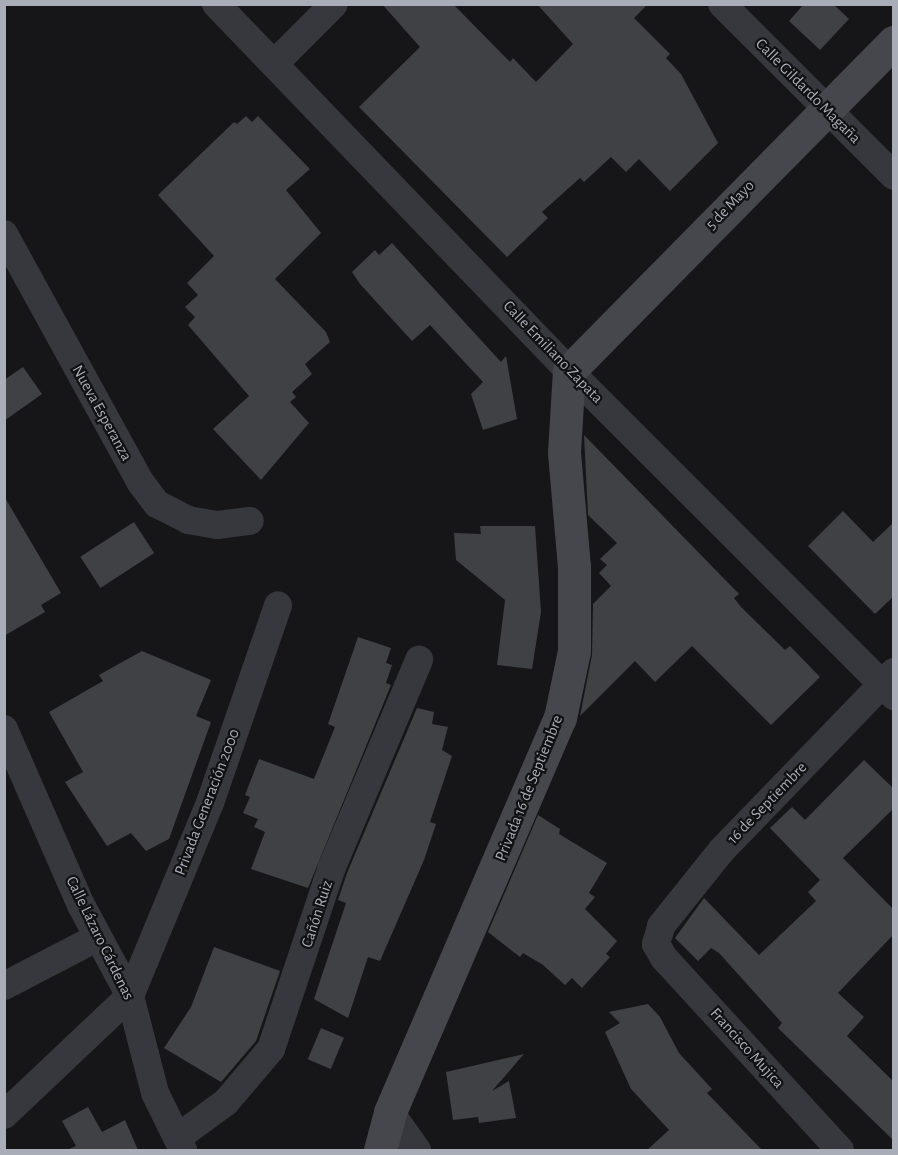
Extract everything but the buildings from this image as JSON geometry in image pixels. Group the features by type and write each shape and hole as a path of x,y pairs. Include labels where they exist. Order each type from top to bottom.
{"street":[{"name":"Calle Emiliano Zapata","path":"216,4 569,371 890,684"},
{"path":"275,63 334,4"},
{"name":"Calle Gildardo Magaña","path":"722,4 894,176"},
{"name":"5 de Mayo","path":"569,371 825,108 894,42"},
{"name":"Nueva Esperanza","path":"4,234 141,483 157,504 188,520 217,525 250,521"},
{"name":"Privada 16 de Septiembre","path":"380,1150 390,1112 560,718 574,651 574,567 564,452 569,371"},
{"name":"Privada Generación 2000","path":"130,996 210,804 278,605"},
{"name":"Cañón Ruiz","path":"180,1144 226,1102 272,1049 332,867 419,660"},
{"name":"16 de Septiembre","path":"656,944 661,926 721,851 890,684"},
{"name":"Calle Lázaro Cárdenas","path":"5,732 98,937 130,996 155,1093 180,1144"},
{"path":"4,986 98,937"},
{"name":"Francisco Mujica","path":"656,944 664,957 840,1150"},
{"path":"4,1115 130,996"},
{"path":"390,1112 417,1150"}]}
